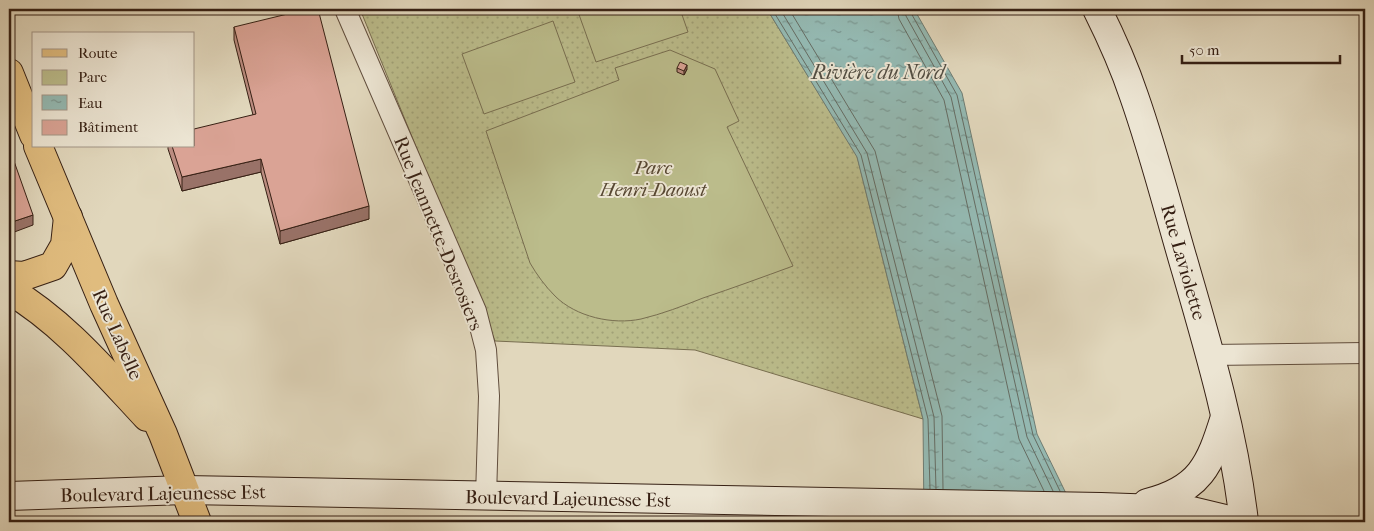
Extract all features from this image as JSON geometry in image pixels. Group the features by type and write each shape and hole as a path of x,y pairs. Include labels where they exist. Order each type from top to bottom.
{"main road":[{"path":"9,73 32,130"},
{"name":"Rue Labelle","path":"39,148 104,304 163,434 197,522"},
{"path":"9,275 24,276 53,266 65,245 68,217"},
{"path":"9,290 32,303 87,352 163,434"}],"street":[{"name":"Rue Jeannette-Desrosiers","path":"345,9 476,311 486,350 488,386 486,497"},
{"name":"Rue Laviolette","path":"1097,9 1134,96 1210,355 1226,416 1241,492 1244,522"},
{"path":"1210,355 1365,352"},
{"path":"1114,508 1171,496 1186,488 1205,468 1215,448 1226,416"},
{"name":"Boulevard Lajeunesse Est","path":"9,496 185,490 486,497 887,513 929,504 1188,510 1238,522"},
{"name":"Boulevard Lajeunesse Est","path":"1114,508 1162,522"}],"green space":[{"name":"Parc Henri-Daoust","path":"360,9 767,9 857,156 923,419 695,350 495,341"},
{"path":"577,9 680,9 688,32 596,62"},
{"path":"553,21 575,82 484,114 462,54"},
{"path":"670,50 715,69 739,121 727,127 793,266 649,317 630,321 595,318 573,309 555,296 530,263 486,131 619,80 615,68"}],"water":[{"name":"Rivière du Nord","path":"767,9 914,9 962,93 1037,434 1080,522 924,522 923,419 857,157"}],"building":[{"path":"308,9 318,9 369,206 280,231 261,159 182,177 173,148 195,148 195,129 256,114 234,27"},
{"path":"680,62 687,65 684,71 677,68"},
{"path":"9,147 33,215 9,223"},
{"path":"152,518 153,522 73,522"}]}
